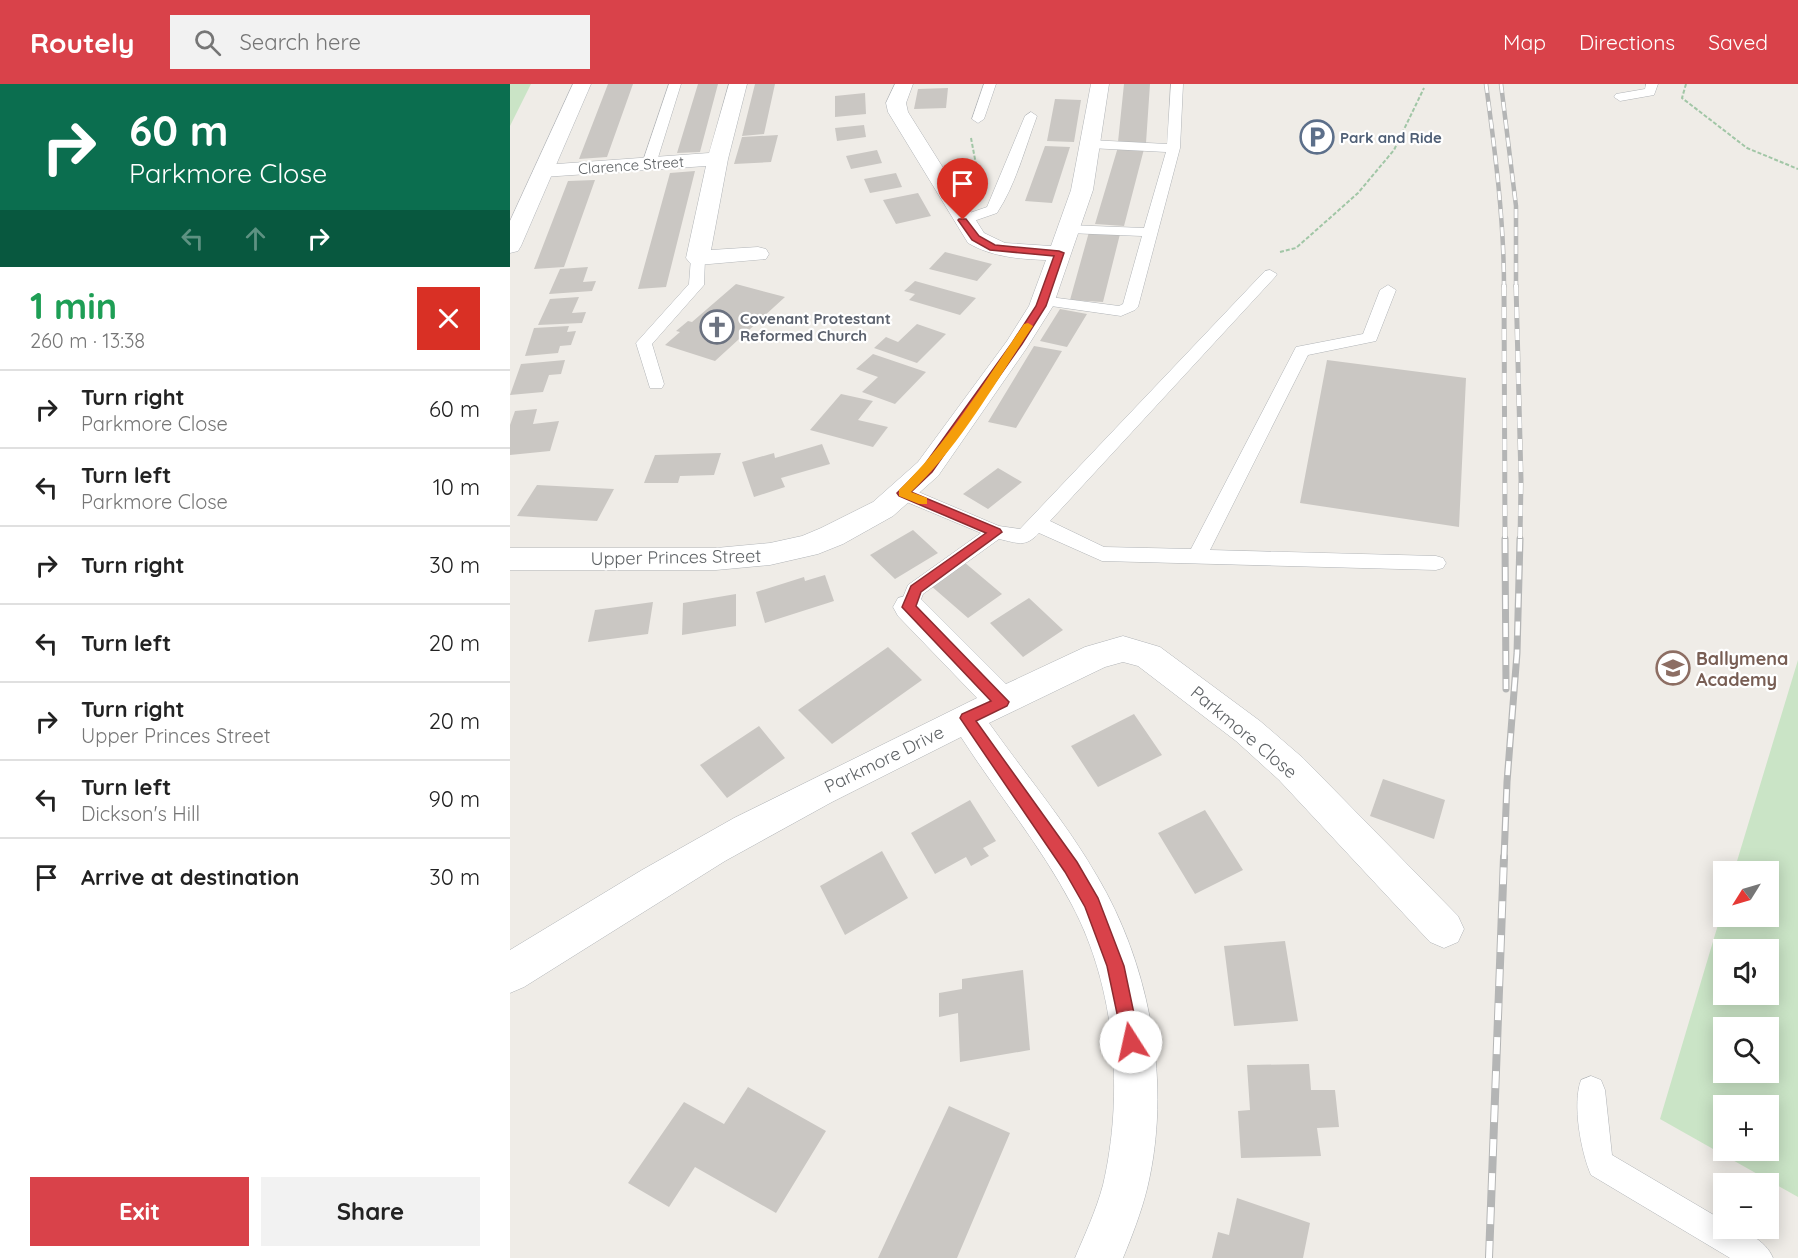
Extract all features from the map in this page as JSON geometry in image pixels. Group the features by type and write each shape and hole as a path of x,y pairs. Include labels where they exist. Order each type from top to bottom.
{"street":[{"path":"510,246 582,84"},
{"path":"738,84 718,159 698,258 758,254"},
{"path":"904,84 896,103 897,112 976,238 993,248 1064,241"},
{"name":"Upper Princes Street","path":"510,559 716,559 770,554 807,546 832,536 883,508 903,493 928,470 1017,344 1042,301 1082,190 1100,84"},
{"name":"Clarence Street","path":"543,171 718,159"},
{"path":"909,607 1002,702"},
{"name":"Parkmore Close","path":"967,718 1106,653 1123,649 1148,656 1248,731 1291,769 1444,929"},
{"path":"967,718 1077,876 1101,922 1116,966 1135,1071 1134,1124 1127,1178 1107,1240 1098,1258"},
{"name":"Parkmore Drive","path":"510,973 677,869 759,823 831,784 967,718"}],"lane":[{"path":"649,164 675,84"},
{"path":"978,119 990,84"},
{"path":"1042,301 1121,311 1130,306 1173,148 1177,84"},
{"path":"1620,97 1650,92 1652,84"},
{"path":"963,220 992,210 1000,196 1031,116"},
{"path":"1090,144 1173,148"},
{"path":"1064,241 1150,232"},
{"path":"656,384 644,343 696,285 698,258"},
{"path":"903,493 996,532 1024,537 1270,274"},
{"path":"1197,556 1302,351 1370,338 1388,290"},
{"path":"1036,523 1102,554 1436,563"},
{"path":"909,607 915,590 996,532"},
{"path":"1591,1090 1596,1151 1601,1165 1758,1258"}],"path":[{"path":"1686,84 1682,98 1739,144 1755,153 1798,169"},
{"path":"1276,253 1296,249 1358,193 1394,150 1424,88"},
{"path":"978,119 972,124 970,137 982,196 992,210"}],"green space":[{"path":"510,84 531,84 510,126"},
{"path":"1798,660 1798,1197 1779,1186 1779,1173 1756,1173 1734,1161 1779,1161 1779,1095 1713,1095 1713,1149 1660,1119 1713,941 1713,1005 1779,1005 1779,939 1714,939 1717,927 1779,927 1779,861 1737,861"}],"building":[{"path":"608,84 633,84 607,157 579,159"},
{"path":"698,84 718,84 700,152 677,153"},
{"path":"755,84 775,84 764,134 742,136"},
{"path":"1124,84 1150,84 1146,143 1118,142"},
{"path":"948,88 946,108 914,109 918,89"},
{"path":"865,93 866,114 835,117 835,96"},
{"path":"1055,99 1081,100 1074,142 1047,141"},
{"path":"864,125 866,137 837,141 835,128"},
{"path":"778,135 771,162 734,164 742,137"},
{"path":"1045,146 1070,147 1052,203 1025,201"},
{"path":"1118,147 1144,149 1124,226 1095,224"},
{"path":"877,150 882,163 851,169 846,156"},
{"path":"695,171 666,287 638,289 670,173"},
{"path":"896,173 902,187 870,193 864,179"},
{"path":"595,180 564,267 534,269 568,181"},
{"path":"918,193 931,216 896,224 883,200"},
{"path":"1089,232 1120,234 1103,302 1070,300"},
{"path":"945,252 992,264 977,281 929,269"},
{"path":"588,267 583,282 596,281 592,291 549,294 560,269"},
{"path":"915,281 976,298 960,315 909,300 915,294 904,291"},
{"name":"Covenant Protestant Reformed Church","path":"736,284 785,297 715,361 665,345 680,332 676,331 688,321 692,322"},
{"path":"579,297 572,313 586,312 582,323 538,325 550,299"},
{"path":"1060,309 1087,314 1067,347 1040,341"},
{"path":"917,324 946,334 917,363 874,348 886,337 898,342"},
{"path":"569,326 567,332 576,331 571,345 560,346 558,353 525,356 534,328"},
{"path":"1034,346 1062,351 1016,428 988,422"},
{"path":"873,354 926,372 895,404 862,392 878,377 856,369"},
{"path":"565,360 561,374 549,375 543,392 510,395 521,364"},
{"path":"1327,360 1466,378 1459,527 1300,503"},
{"path":"841,394 873,401 858,420 888,427 873,447 810,430"},
{"path":"537,409 533,424 559,421 550,451 510,455 510,425 515,411"},
{"path":"822,444 830,464 781,478 785,487 754,497 742,462 774,453 775,458"},
{"path":"721,453 714,475 680,476 678,483 644,483 655,455"},
{"path":"998,468 1022,482 988,509 963,494"},
{"path":"537,485 614,489 597,521 517,516"},
{"path":"913,530 938,553 895,579 870,555"},
{"path":"964,562 1002,594 968,618 930,585"},
{"path":"825,575 834,601 765,623 756,592 804,577 805,581"},
{"path":"736,594 736,626 682,635 683,603"},
{"path":"1029,598 1063,630 1023,657 990,623"},
{"path":"653,602 648,634 588,642 595,610"},
{"path":"888,647 922,680 832,744 798,710"},
{"path":"1134,714 1162,755 1098,787 1071,746"},
{"path":"759,726 785,758 727,798 700,765"},
{"path":"1383,779 1445,800 1434,839 1370,816"},
{"path":"970,800 996,841 983,848 989,856 971,866 966,857 935,874 911,833"},
{"path":"1205,810 1243,870 1195,894 1158,833"},
{"path":"882,851 908,898 845,935 820,886"},
{"path":"1285,941 1298,1021 1234,1026 1224,946"},
{"path":"1023,970 1030,1050 960,1062 958,1013 939,1017 939,993 962,989 962,979"},
{"path":"1309,1064 1311,1090 1335,1090 1339,1127 1317,1128 1321,1156 1241,1158 1238,1111 1250,1110 1247,1065"},
{"path":"748,1087 826,1131 776,1213 695,1167 669,1207 628,1183 684,1102 724,1124"},
{"path":"949,1106 1010,1133 957,1258 878,1258"},
{"path":"1237,1198 1310,1223 1303,1258 1212,1258 1218,1232 1229,1235"}],"railway":[{"path":"1486,84 1501,211 1504,285"},
{"path":"1501,84 1516,206 1516,285"},
{"path":"1504,285 1505,540"},
{"path":"1516,285 1521,480 1520,540"},
{"path":"1505,539 1506,689"},
{"path":"1504,859 1507,782 1517,653 1520,539"},
{"path":"1489,1258 1504,857"}],"slow traffic":[{"path":"923,501 903,493 928,470 1028,326"}],"place":[{"name":"Park and Ride","path":"1317,137"},
{"name":"Covenant Protestant Reformed Church","path":"717,327"},
{"name":"Ballymena Academy","path":"1673,668"}],"route":[{"path":"963,220 976,238 993,248 1059,253 1041,306 1017,344 928,470 903,493 996,532 915,590 909,607 1002,702 967,718 1071,867 1092,903 1116,966 1131,1042"}]}
